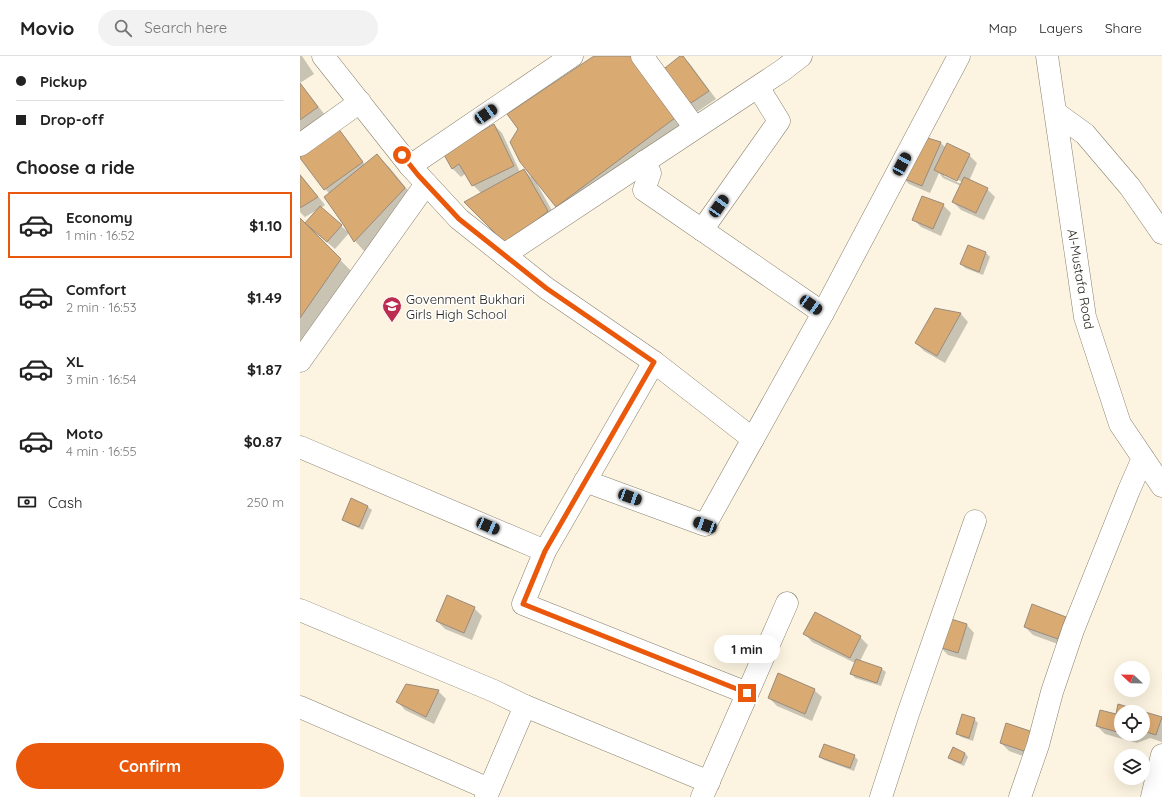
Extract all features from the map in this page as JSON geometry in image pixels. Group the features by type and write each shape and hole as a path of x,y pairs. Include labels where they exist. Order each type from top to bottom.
{"street":[{"path":"323,56 410,166 459,219 546,288 654,362 753,439"},
{"path":"410,166 545,63 572,56"},
{"path":"642,56 695,128"},
{"path":"504,255 758,87 801,56"},
{"path":"585,481 705,525 823,313 959,56"},
{"name":"Al-Mustafa Road","path":"1047,56 1085,317 1120,424 1162,486"},
{"path":"702,230 779,121 758,87"},
{"path":"300,145 360,102"},
{"path":"1056,113 1085,134 1130,187 1162,233"},
{"path":"644,162 650,174 644,190 823,313"},
{"path":"301,357 426,184"},
{"path":"654,362 545,551 523,604 747,693"},
{"path":"300,447 545,551"},
{"path":"1020,797 1038,745 1052,692 1073,630 1143,458"},
{"path":"881,797 974,521"},
{"path":"300,610 494,691 706,790 787,603"},
{"path":"300,708 488,793 525,706"},
{"path":"1152,797 1162,755"}],"building":[{"path":"594,56 635,56 679,115 556,207 520,162 510,142 518,129 507,114"},
{"path":"680,56 683,56 709,91 685,107 660,72"},
{"path":"300,83 318,107 300,120"},
{"path":"494,124 514,166 472,186 459,164 452,169 443,153"},
{"path":"338,128 363,162 324,190 300,156"},
{"path":"921,136 941,142 922,186 900,177"},
{"path":"947,143 970,154 957,181 934,170"},
{"path":"377,154 405,188 354,242 324,197"},
{"path":"524,169 548,211 507,245 464,202"},
{"path":"300,175 318,197 300,208"},
{"path":"964,177 988,188 976,213 952,202"},
{"path":"922,196 944,204 933,229 912,220"},
{"path":"320,206 342,225 327,242 305,223"},
{"path":"300,218 341,259 300,318"},
{"path":"968,245 986,252 979,272 960,264"},
{"path":"935,308 961,313 937,356 915,343"},
{"path":"351,498 368,506 359,527 342,520"},
{"path":"447,595 475,607 464,633 436,621"},
{"path":"1032,604 1066,617 1058,639 1024,627"},
{"path":"815,612 861,636 850,658 803,634"},
{"path":"948,618 967,624 958,653 939,647"},
{"path":"856,659 882,668 877,683 850,674"},
{"path":"778,673 815,689 805,714 768,698"},
{"path":"406,684 439,690 426,717 396,702"},
{"path":"1100,710 1114,714 1114,731 1096,726"},
{"path":"1150,713 1162,717 1156,735 1150,733"},
{"path":"962,714 975,718 969,738 956,734"},
{"path":"1006,723 1033,732 1027,752 1000,743"},
{"path":"824,744 855,755 850,768 819,757"},
{"path":"953,747 965,753 961,763 948,758"}],"place":[{"name":"Govenment Bukhari Girls High School","path":"392,323"}],"route":[{"path":"402,155 418,175 459,219 546,288 654,362 545,551 523,604 747,693"}]}
